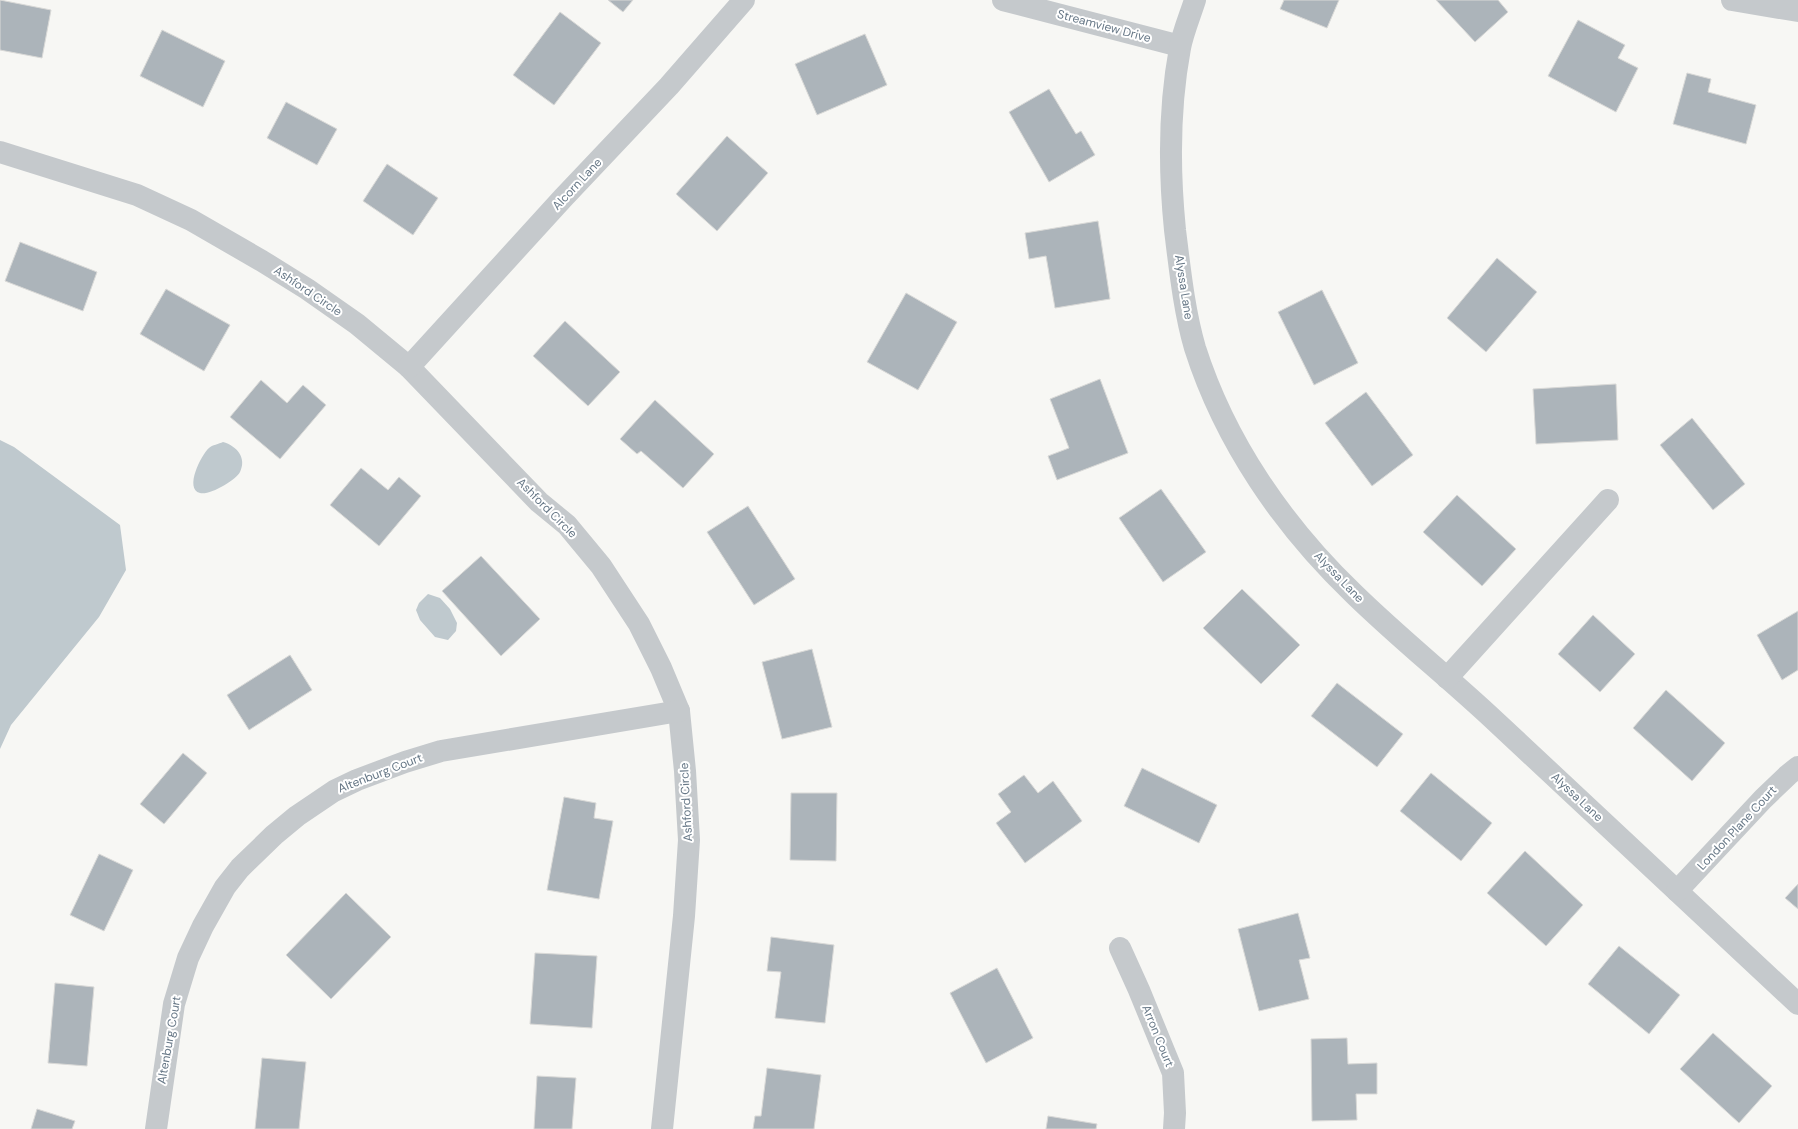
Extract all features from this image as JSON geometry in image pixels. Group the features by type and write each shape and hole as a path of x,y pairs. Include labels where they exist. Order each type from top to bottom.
{"street":[{"name":"Alcorn Lane","path":"409,367 563,198 669,86 744,0"},
{"name":"Streamview Drive","path":"1004,0 1180,46"},
{"name":"Alyssa Lane","path":"1195,0 1180,46 1172,108 1172,175 1174,214 1185,304 1195,347 1210,387 1246,462 1280,512 1352,593 1492,717 1798,1004"},
{"path":"1732,0 1798,11"},
{"name":"Ashford Circle","path":"0,152 137,195 191,220 262,261 357,324 409,367 539,502 567,525 601,566 639,624 661,668 679,711 685,771 689,840 684,916 662,1129"},
{"path":"1447,678 1608,500"},
{"name":"Altenburg Court","path":"156,1129 174,1004 188,958 203,926 225,887 240,868 274,835 297,816 334,791 357,780 405,762 441,751 679,711"},
{"name":"London Plane Court","path":"1677,891 1763,799 1788,774 1798,767"},
{"name":"Arron Court","path":"1120,948 1140,990 1173,1073 1175,1113 1174,1129"}],"shaded area":[{"path":"0,440 14,447 120,525 126,570 99,617 11,725 0,749"},
{"path":"223,442 233,446 239,453 242,462 240,472 222,487 209,492 200,493 195,490 194,485 198,464 209,448"},
{"path":"428,594 440,598 450,609 457,623 456,631 448,640 435,637 420,620 416,610 419,603"}],"building":[{"path":"0,0 51,10 42,58 0,50"},
{"path":"608,0 633,0 623,12"},
{"path":"1284,0 1339,0 1327,28 1280,9"},
{"path":"1436,0 1498,0 1508,12 1475,42"},
{"path":"560,12 601,43 554,105 513,75"},
{"path":"1578,20 1625,45 1618,58 1638,68 1616,112 1548,76"},
{"path":"162,30 225,61 203,107 140,76"},
{"path":"865,34 887,85 817,115 795,64"},
{"path":"1687,73 1711,79 1708,92 1756,105 1746,144 1673,124"},
{"path":"1049,89 1076,134 1081,131 1095,155 1049,182 1009,112"},
{"path":"286,102 337,129 317,165 267,138"},
{"path":"727,136 768,173 717,231 676,194"},
{"path":"387,164 438,198 413,235 363,201"},
{"path":"1098,221 1110,299 1055,308 1046,256 1029,259 1025,233"},
{"path":"20,242 97,272 83,311 5,281"},
{"path":"1497,258 1537,292 1486,352 1447,318"},
{"path":"166,289 230,325 204,371 140,334"},
{"path":"1322,290 1358,363 1314,385 1278,312"},
{"path":"906,293 957,322 918,390 867,362"},
{"path":"565,321 620,372 588,406 533,356"},
{"path":"1100,379 1128,453 1057,480 1048,456 1069,448 1050,399"},
{"path":"261,380 287,403 303,385 326,405 280,459 230,417"},
{"path":"1616,384 1618,440 1536,444 1533,389"},
{"path":"1366,392 1413,455 1372,486 1325,423"},
{"path":"655,400 714,454 683,488 641,451 637,454 620,439"},
{"path":"1692,418 1745,484 1713,510 1660,445"},
{"path":"361,468 388,490 399,477 421,496 379,546 330,505"},
{"path":"1161,489 1206,552 1163,582 1119,518"},
{"path":"1457,495 1516,549 1482,586 1423,532"},
{"path":"748,506 795,579 754,605 707,532"},
{"path":"481,556 540,619 501,656 442,591"},
{"path":"1242,589 1300,645 1261,684 1203,628"},
{"path":"1798,611 1798,670 1782,680 1757,635"},
{"path":"1593,615 1635,654 1600,692 1558,654"},
{"path":"812,649 832,727 782,739 762,662"},
{"path":"290,655 312,690 249,730 227,695"},
{"path":"1337,683 1403,734 1377,767 1311,716"},
{"path":"1666,690 1725,743 1692,781 1633,728"},
{"path":"183,753 207,773 164,824 140,804"},
{"path":"1142,768 1217,805 1199,843 1124,806"},
{"path":"1431,773 1492,823 1461,861 1400,811"},
{"path":"1024,775 1038,793 1053,781 1082,821 1025,863 996,823 1011,812 998,794"},
{"path":"791,793 837,793 836,861 790,860"},
{"path":"564,797 596,803 594,818 613,821 599,899 547,890"},
{"path":"1525,851 1583,905 1546,946 1487,893"},
{"path":"99,854 133,870 104,931 70,915"},
{"path":"1798,884 1798,909 1785,898"},
{"path":"346,893 391,937 331,999 286,955"},
{"path":"1298,913 1310,958 1299,960 1309,999 1259,1011 1238,929"},
{"path":"771,937 834,945 825,1023 775,1018 781,972 767,971"},
{"path":"1619,946 1680,995 1649,1034 1588,984"},
{"path":"535,953 597,956 592,1028 530,1024"},
{"path":"997,968 1033,1038 986,1063 950,993"},
{"path":"55,983 94,987 87,1066 48,1063"},
{"path":"1713,1033 1772,1086 1739,1123 1680,1069"},
{"path":"1347,1038 1348,1064 1377,1063 1377,1094 1356,1094 1357,1120 1312,1121 1311,1039"},
{"path":"262,1058 306,1062 299,1129 255,1129"},
{"path":"767,1068 821,1075 814,1129 753,1129 755,1116 761,1116"},
{"path":"537,1076 576,1078 572,1129 534,1129"},
{"path":"37,1109 75,1121 72,1129 31,1129"},
{"path":"1048,1116 1097,1124 1096,1129 1046,1129"}]}
